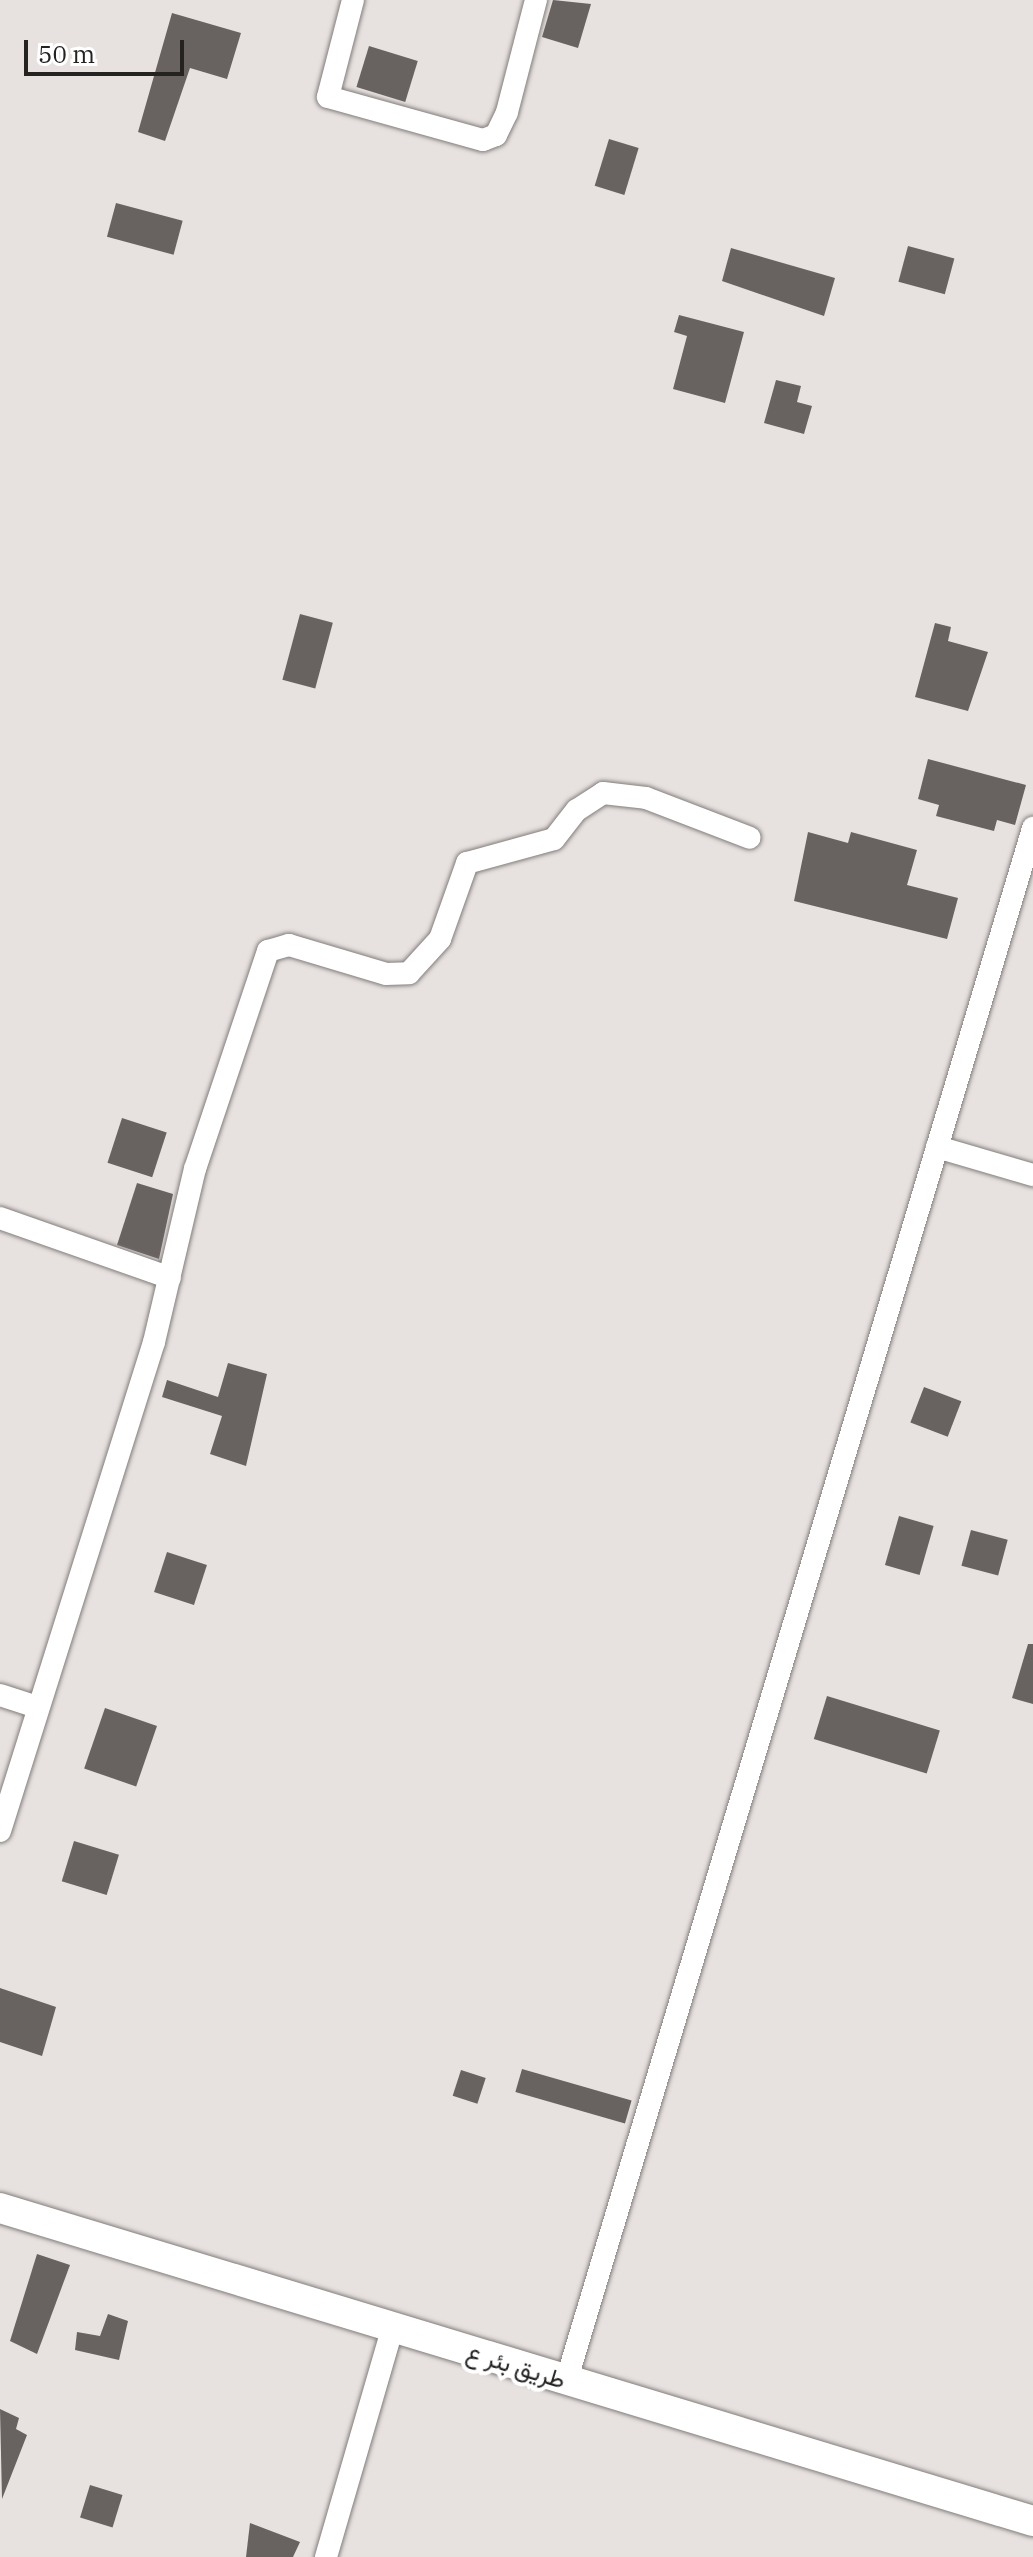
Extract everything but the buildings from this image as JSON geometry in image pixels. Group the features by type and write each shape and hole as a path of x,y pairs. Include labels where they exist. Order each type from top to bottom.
{"street":[{"path":"353,0 328,97 483,140 496,135 507,112 536,0"},
{"path":"0,1831 170,1278 195,1169 268,951 289,945 386,974 409,973 440,939 467,863 554,839 577,810 603,793 646,798 750,838"},
{"path":"566,2382 1033,828"},
{"path":"937,1147 1033,1175"},
{"path":"0,1218 170,1278"},
{"path":"0,1695 37,1707"},
{"name":"طريق بئر ع","path":"0,2208 1033,2521"},
{"path":"326,2557 393,2327"}]}
